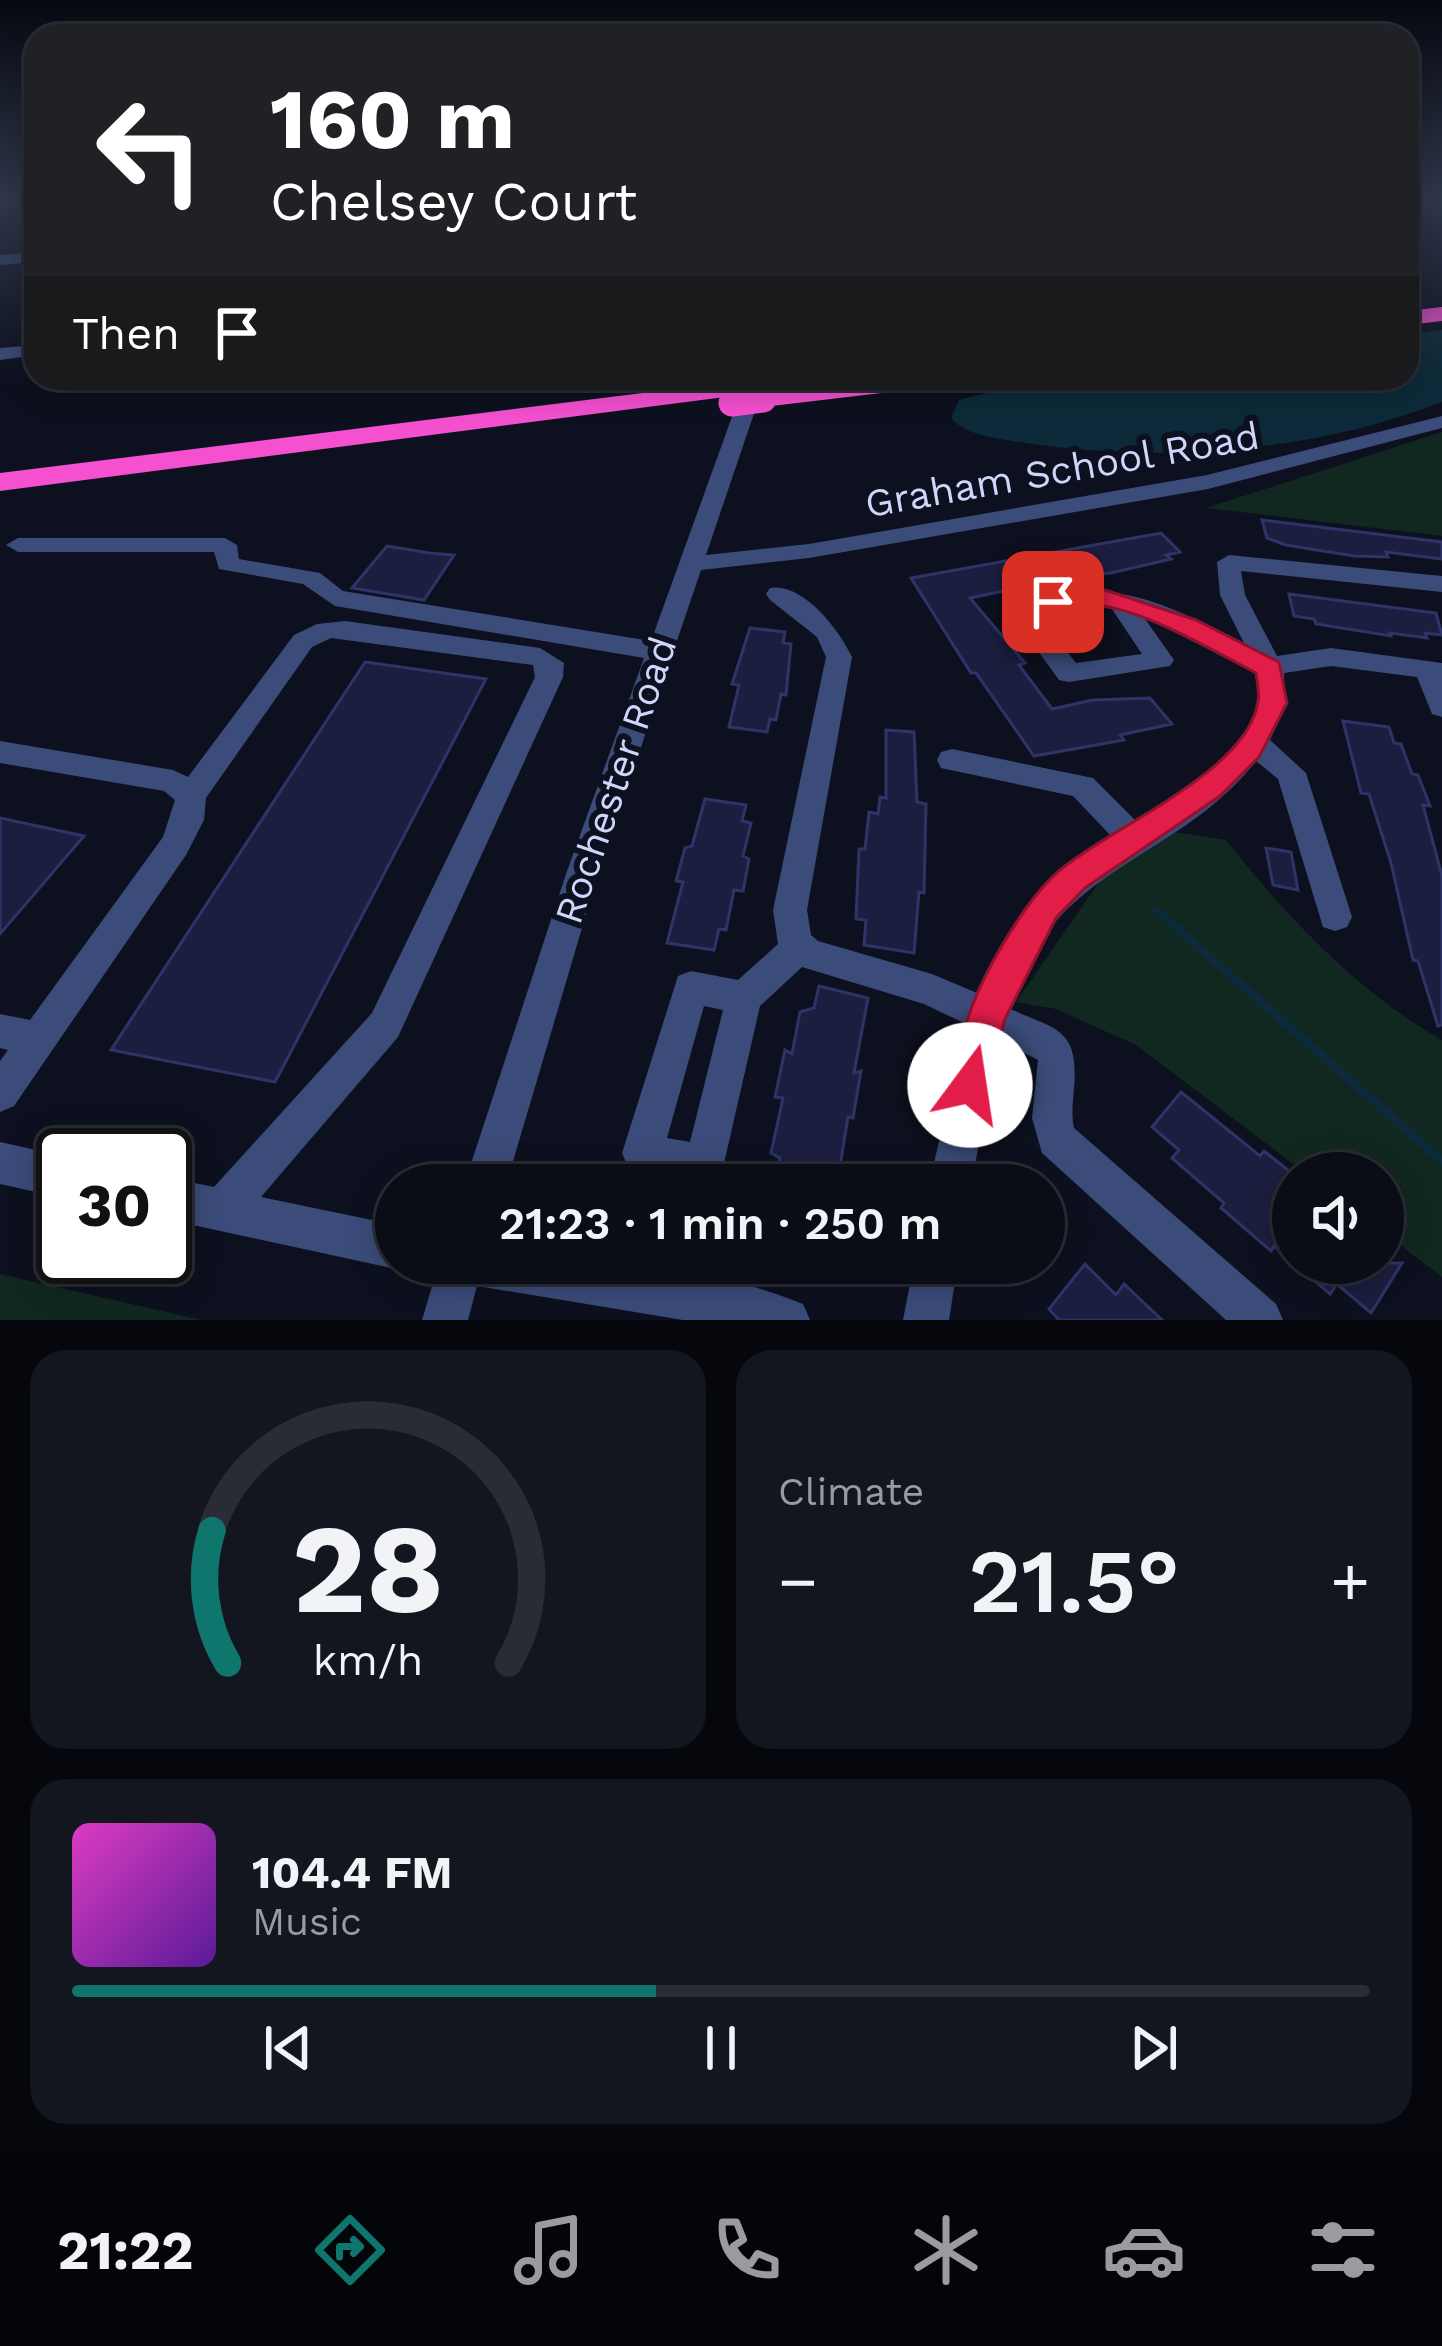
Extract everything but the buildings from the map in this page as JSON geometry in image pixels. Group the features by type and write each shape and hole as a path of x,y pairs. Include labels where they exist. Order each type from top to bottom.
{"highway":[{"path":"0,482 752,391"},
{"path":"0,497 752,391"}],"street":[{"name":"Rochester Road","path":"491,1164 582,874 752,391"},
{"name":"Graham School Road","path":"691,564 809,551 1208,482 1442,422"},
{"path":"18,545 225,545 228,564 311,578 335,598 658,651"},
{"path":"954,1164 986,1017 1043,908 1073,878 1209,788 1253,742 1273,703 1270,669 1228,579 1229,562 1442,584"},
{"path":"779,594 828,632 839,657 790,910 790,927 800,946 932,990 1058,1054 1052,1118 1056,1139 1260,1320"},
{"path":"1119,601 1160,660 1069,673 1021,608 1085,596 1119,601 1186,626 1270,669"},
{"path":"0,1093 175,846 188,820 191,796 303,640 315,633 345,629 550,662 549,677 385,1025 221,1210"},
{"path":"1270,669 1299,656 1320,656 1435,671 1442,707"},
{"path":"1253,742 1291,773 1335,917"},
{"path":"0,752 173,781 191,796"},
{"path":"952,760 1082,786 1132,837"},
{"path":"744,998 800,946"},
{"path":"0,1031 38,1039"},
{"path":"0,1163 36,1171"},
{"path":"192,1204 375,1243"},
{"path":"445,1320 455,1284"},
{"path":"603,1284 740,1306 787,1320"},
{"path":"926,1320 932,1284"}],"green space":[{"path":"1442,432 1442,536 1206,508"},
{"path":"1174,832 1226,840 1352,976 1442,1040 1442,1277 1404,1248 1404,1152 1277,1152 1136,1045 1056,1009 1016,1002 1104,875"},
{"path":"0,1274 201,1320 0,1320"}],"water":[{"path":"1442,330 1442,402 1340,433 1287,443 1180,452 1072,449 982,435 951,418 959,400 1004,390 1419,390 1419,333"}],"waterway":[{"path":"1157,910 1238,982"},
{"path":"1235,979 1442,1161"}],"route":[{"path":"970,1085 986,1017 1043,908 1073,878 1209,788 1249,750 1273,703 1270,669 1186,626 1105,598 1053,602"}]}
